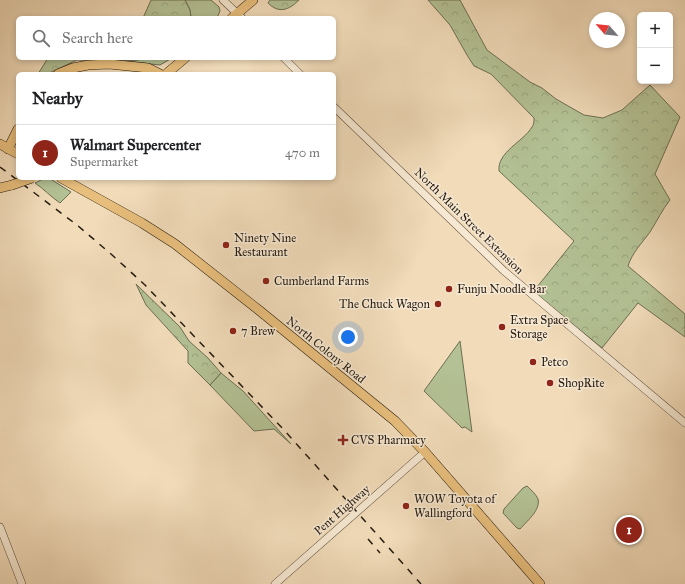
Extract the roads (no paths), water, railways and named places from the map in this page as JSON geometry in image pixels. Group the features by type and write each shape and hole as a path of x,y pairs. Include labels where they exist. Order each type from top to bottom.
{"main road":[{"path":"237,16 253,0"},
{"path":"168,72 183,60"},
{"path":"63,72 88,65 111,64 148,68 156,72"},
{"path":"125,66 132,72"},
{"path":"16,131 4,146 16,153"},
{"path":"0,188 26,180"},
{"name":"North Colony Road","path":"65,180 142,223 180,248 263,313 395,421 425,452 540,584"}],"street":[{"path":"223,0 237,16"},
{"path":"286,60 298,72"},
{"name":"North Main Street Extension","path":"336,109 504,271 685,422"},
{"name":"Pent Highway","path":"274,584 425,452"},
{"path":"0,527 22,584"}],"railway":[{"path":"0,167 16,179"},
{"path":"17,180 77,225 145,285 285,431 421,584"},
{"path":"368,539 380,553"}],"place":[{"name":"Ninety Nine Restaurant","path":"226,245"},
{"name":"Cumberland Farms","path":"266,281"},
{"name":"Funju Noodle Bar","path":"449,289"},
{"name":"The Chuck Wagon","path":"438,304"},
{"name":"Extra Space Storage","path":"502,327"},
{"name":"7 Brew","path":"233,331"},
{"name":"Petco","path":"533,362"},
{"name":"ShopRite","path":"550,383"},
{"name":"CVS Pharmacy","path":"343,440"},
{"name":"WOW Toyota of Wallingford","path":"406,506"},
{"name":"Walmart Supercenter","path":"629,530"}]}
